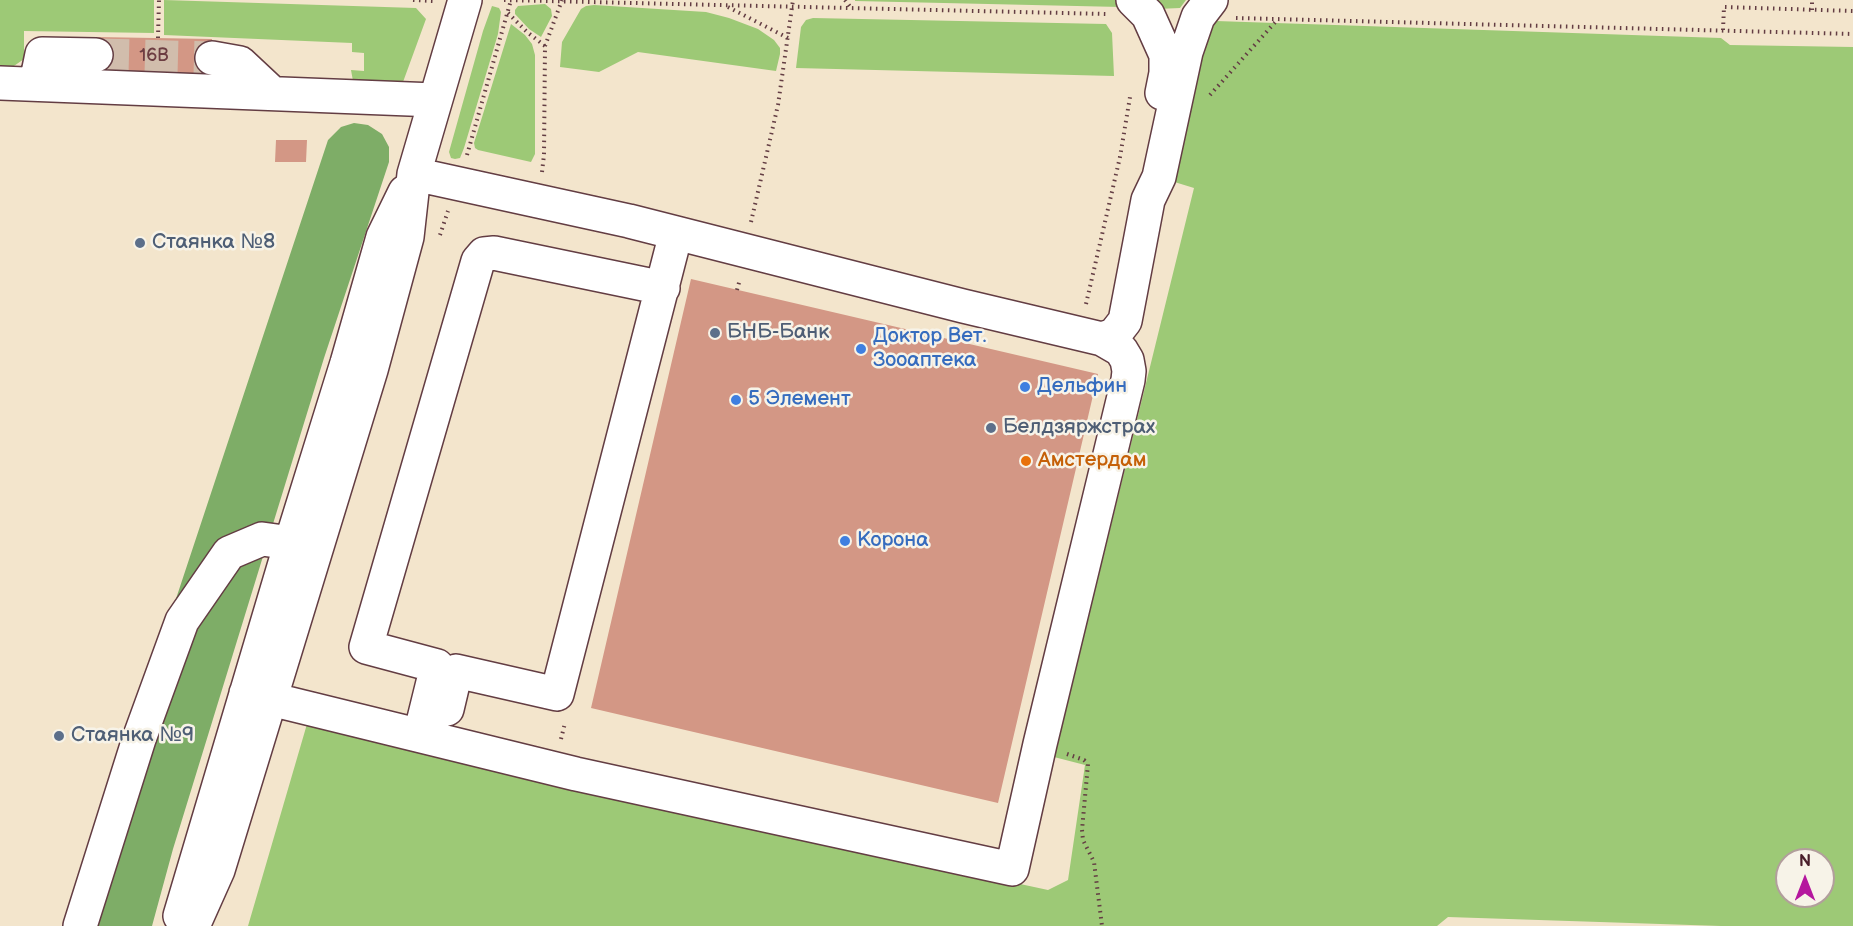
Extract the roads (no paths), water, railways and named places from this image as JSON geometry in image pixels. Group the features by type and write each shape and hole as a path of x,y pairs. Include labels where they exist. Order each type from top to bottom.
{"street":[{"path":"177,926 371,370 407,237 414,174 435,100 451,1"},
{"path":"414,174 676,233 963,306 1093,327 1114,335 1125,321 1148,200 1147,175 1166,73 1166,55 1148,15 1121,7"},
{"path":"1148,200 1159,177 1186,52 1198,17 1220,9"},
{"path":"36,83 42,54 96,55"},
{"path":"212,58 240,63 271,92"},
{"path":"0,83 435,100"},
{"path":"193,926 219,870 291,543 347,363 383,237 414,174"},
{"path":"430,738 456,671 557,694 676,233"},
{"path":"430,738 437,666 366,647 478,261 484,254 494,253 663,288"},
{"path":"258,696 576,774 1012,869 1128,380 1127,360 1121,350 1093,327"},
{"path":"80,926 140,739 182,621 229,553 262,539 291,543"}],"tunnel":[{"path":"96,55 212,58"}],"place":[{"name":"Стаянка №8","path":"140,243"},
{"name":"БНБ-Банк","path":"715,333"},
{"name":"Доктор Вет. Зооаптека","path":"861,349"},
{"name":"Дельфин","path":"1025,387"},
{"name":"5 Элемент","path":"736,400"},
{"name":"Белдзяржстрах","path":"991,428"},
{"name":"Амстердам","path":"1026,461"},
{"name":"Корона","path":"845,541"},
{"name":"Стаянка №9","path":"59,736"}]}
